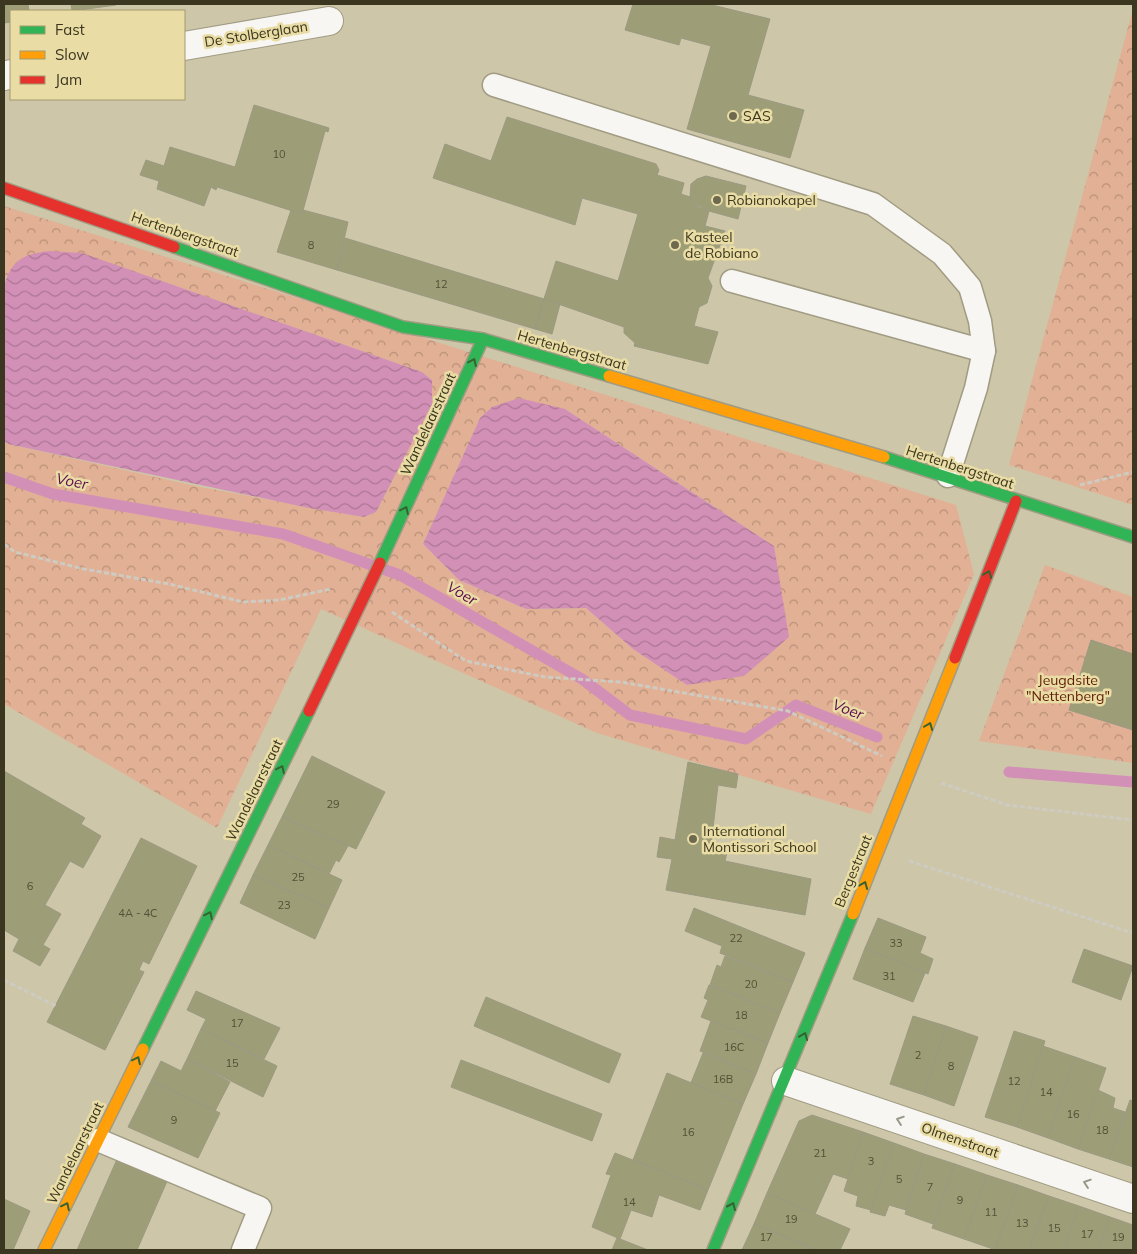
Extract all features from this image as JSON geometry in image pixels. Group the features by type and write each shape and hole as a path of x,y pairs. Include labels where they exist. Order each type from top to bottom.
{"street":[{"name":"De Stolberglaan","path":"185,46 329,22"},
{"name":"Hertenbergstraat","path":"4,188 403,326 483,339 948,476 1016,501 1133,537"},
{"name":"Wandelaarstraat","path":"44,1250 385,554 483,339"},
{"name":"Bergestraat","path":"713,1250 786,1081 877,850 912,771 1016,501"},
{"name":"Olmenstraat","path":"786,1081 1133,1199"}],"lane":[{"path":"494,85 873,204 942,254 970,287 980,321 984,351 976,388 948,476"},
{"path":"732,281 984,351"},
{"path":"98,1140 260,1208 243,1250"}],"path":[{"path":"4,544 15,552 84,569 169,584 243,602 279,600 338,588 369,586 396,615 466,661 545,677 621,682 788,711 912,771 1007,805 1133,820"},
{"path":"877,850 1133,933"},
{"path":"4,980 56,1006"}],"green space":[{"path":"1133,9 1133,505 1009,465"},
{"path":"4,206 956,505 974,574 871,814 597,733 321,609 217,828 4,704 4,441 8,444 200,487 364,517 376,512 432,404 432,380 422,372 129,270 6,276 4,286","holes":["492,407 565,409 774,546 633,649 586,608 526,609 459,580 423,544 480,418"]},
{"name":"Jeugdsite \"Nettenberg\"","path":"1045,565 1133,597 1133,763 979,741"}],"water":[{"path":"49,251 82,253 422,372 432,380 432,404 376,512 364,517 309,508 8,444 4,441 4,286 10,270 20,260 32,254"},
{"path":"519,398 565,409 774,546 789,637 744,676 687,685 633,649 586,608 526,609 459,580 423,544 480,418 492,407"}],"building":[{"path":"4,4 28,4 29,10 10,10 10,22 4,23"},
{"path":"71,4 116,4 79,10 72,10"},
{"path":"633,4 708,4 770,19 748,95 804,110 790,158 687,129 711,46 681,38 679,45 625,30"},
{"path":"254,105 329,128 328,132 325,131 302,214 217,187 216,190 211,187 204,206 157,189 159,181 140,175 146,160 164,166 170,147 235,167"},
{"name":"Kasteel de Robiano","path":"507,117 656,164 659,170 657,175 684,183 681,194 690,197 698,207 709,211 705,226 725,231 708,278 712,286 707,303 699,307 694,326 718,332 708,364 634,346 635,343 624,333 624,327 544,299 556,261 618,281 638,214 582,198 575,225 433,178 445,144 491,161"},
{"name":"Robianokapel","path":"706,176 746,186 738,219 709,211 693,203 690,197 691,184 697,179"},
{"path":"291,210 302,214 303,210 348,222 337,270 277,252"},
{"path":"345,238 544,299 535,329 337,270"},
{"path":"544,299 560,304 552,334 535,329"},
{"name":"Jeugdsite \"Nettenberg\"","path":"1091,640 1133,654 1133,730 1069,710"},
{"path":"312,756 385,792 356,849 282,817"},
{"name":"International Montissori School","path":"688,762 738,774 736,788 718,785 711,845 728,848 725,861 811,879 805,915 666,890 672,859 657,857 660,837 675,840"},
{"path":"4,771 85,818 81,824 101,836 83,868 70,861 45,905 61,914 43,945 50,949 40,966 13,951 19,939 4,930"},
{"path":"282,817 348,846 339,862 336,860 329,874 268,845"},
{"path":"141,838 197,866 149,964 143,961 139,970 144,972 105,1050 47,1022"},
{"path":"268,845 342,880 329,908 253,875"},
{"path":"253,875 329,908 315,939 240,903"},
{"path":"694,908 805,953 793,982 720,953 722,946 685,931"},
{"path":"878,918 926,937 920,953 933,959 928,974 865,948"},
{"path":"865,948 925,973 913,1002 853,979"},
{"path":"1084,949 1133,966 1121,1000 1072,982"},
{"path":"725,956 793,982 780,1013 710,985 717,965 721,967"},
{"path":"709,985 780,1013 768,1043 701,1017 708,1000 704,998"},
{"path":"196,991 280,1028 264,1059 201,1029 206,1019 187,1010"},
{"path":"486,997 621,1054 609,1083 474,1026"},
{"path":"913,1016 946,1026 924,1095 890,1084"},
{"path":"711,1021 768,1043 756,1074 700,1051"},
{"path":"946,1026 978,1037 954,1106 924,1095"},
{"path":"201,1029 277,1066 263,1097 187,1059"},
{"path":"1014,1031 1045,1041 1017,1127 985,1117"},
{"path":"1043,1046 1075,1057 1048,1138 1017,1127"},
{"path":"703,1053 756,1074 743,1104 691,1083"},
{"path":"1075,1057 1106,1068 1078,1149 1048,1138"},
{"path":"187,1059 230,1082 215,1111 151,1081 161,1061 181,1071"},
{"path":"461,1060 602,1114 592,1141 451,1087"},
{"path":"667,1073 743,1104 708,1190 633,1160"},
{"path":"151,1081 220,1113 198,1158 128,1127"},
{"path":"1098,1090 1115,1098 1113,1108 1125,1112 1109,1159 1078,1149"},
{"path":"1130,1100 1133,1101 1133,1167 1109,1159"},
{"path":"812,1115 863,1132 848,1179 833,1174 815,1214 767,1193 799,1121"},
{"path":"863,1132 894,1143 871,1210 856,1206 858,1196 844,1191"},
{"path":"894,1143 924,1154 906,1210 889,1205 885,1216 870,1212"},
{"path":"615,1153 708,1190 700,1210 659,1195 652,1217 631,1210 620,1239 592,1227 611,1175 606,1174"},
{"path":"924,1154 955,1164 933,1224 905,1214"},
{"path":"118,1157 168,1179 137,1250 77,1250"},
{"path":"955,1164 987,1175 964,1239 932,1228"},
{"path":"987,1175 1018,1185 996,1250 964,1239"},
{"path":"1018,1185 1049,1196 1029,1250 995,1250"},
{"path":"767,1193 850,1229 840,1250 816,1250 754,1224"},
{"path":"1049,1196 1079,1206 1064,1250 1029,1250"},
{"path":"4,1199 30,1211 13,1250 4,1250"},
{"path":"1079,1206 1110,1217 1099,1250 1064,1250"},
{"path":"1110,1217 1133,1225 1133,1250 1099,1250"},
{"path":"754,1224 816,1250 742,1250"},
{"path":"617,1238 620,1239 648,1250 612,1250"}],"waterway":[{"name":"Voer","path":"4,477 53,494 283,534 400,575 582,679 630,715 746,739 796,705 877,737"},
{"name":"Voer","path":"1009,772 1133,782"}],"traffic: fast":[{"path":"174,247 403,327 483,339 609,376"},
{"path":"380,563 483,339"},
{"path":"884,457 1133,537"},
{"path":"143,1049 309,711"},
{"path":"713,1250 853,914"}],"traffic: slow":[{"path":"609,376 884,457"},
{"path":"853,914 955,658"},
{"path":"44,1250 143,1049"}],"traffic: jam":[{"path":"4,188 174,247"},
{"path":"955,658 1016,501"},
{"path":"309,711 380,563"}],"place":[{"name":"SAS","path":"733,116"},
{"name":"Robianokapel","path":"717,200"},
{"name":"Kasteel de Robiano","path":"675,245"},
{"name":"International Montissori School","path":"693,839"}]}
